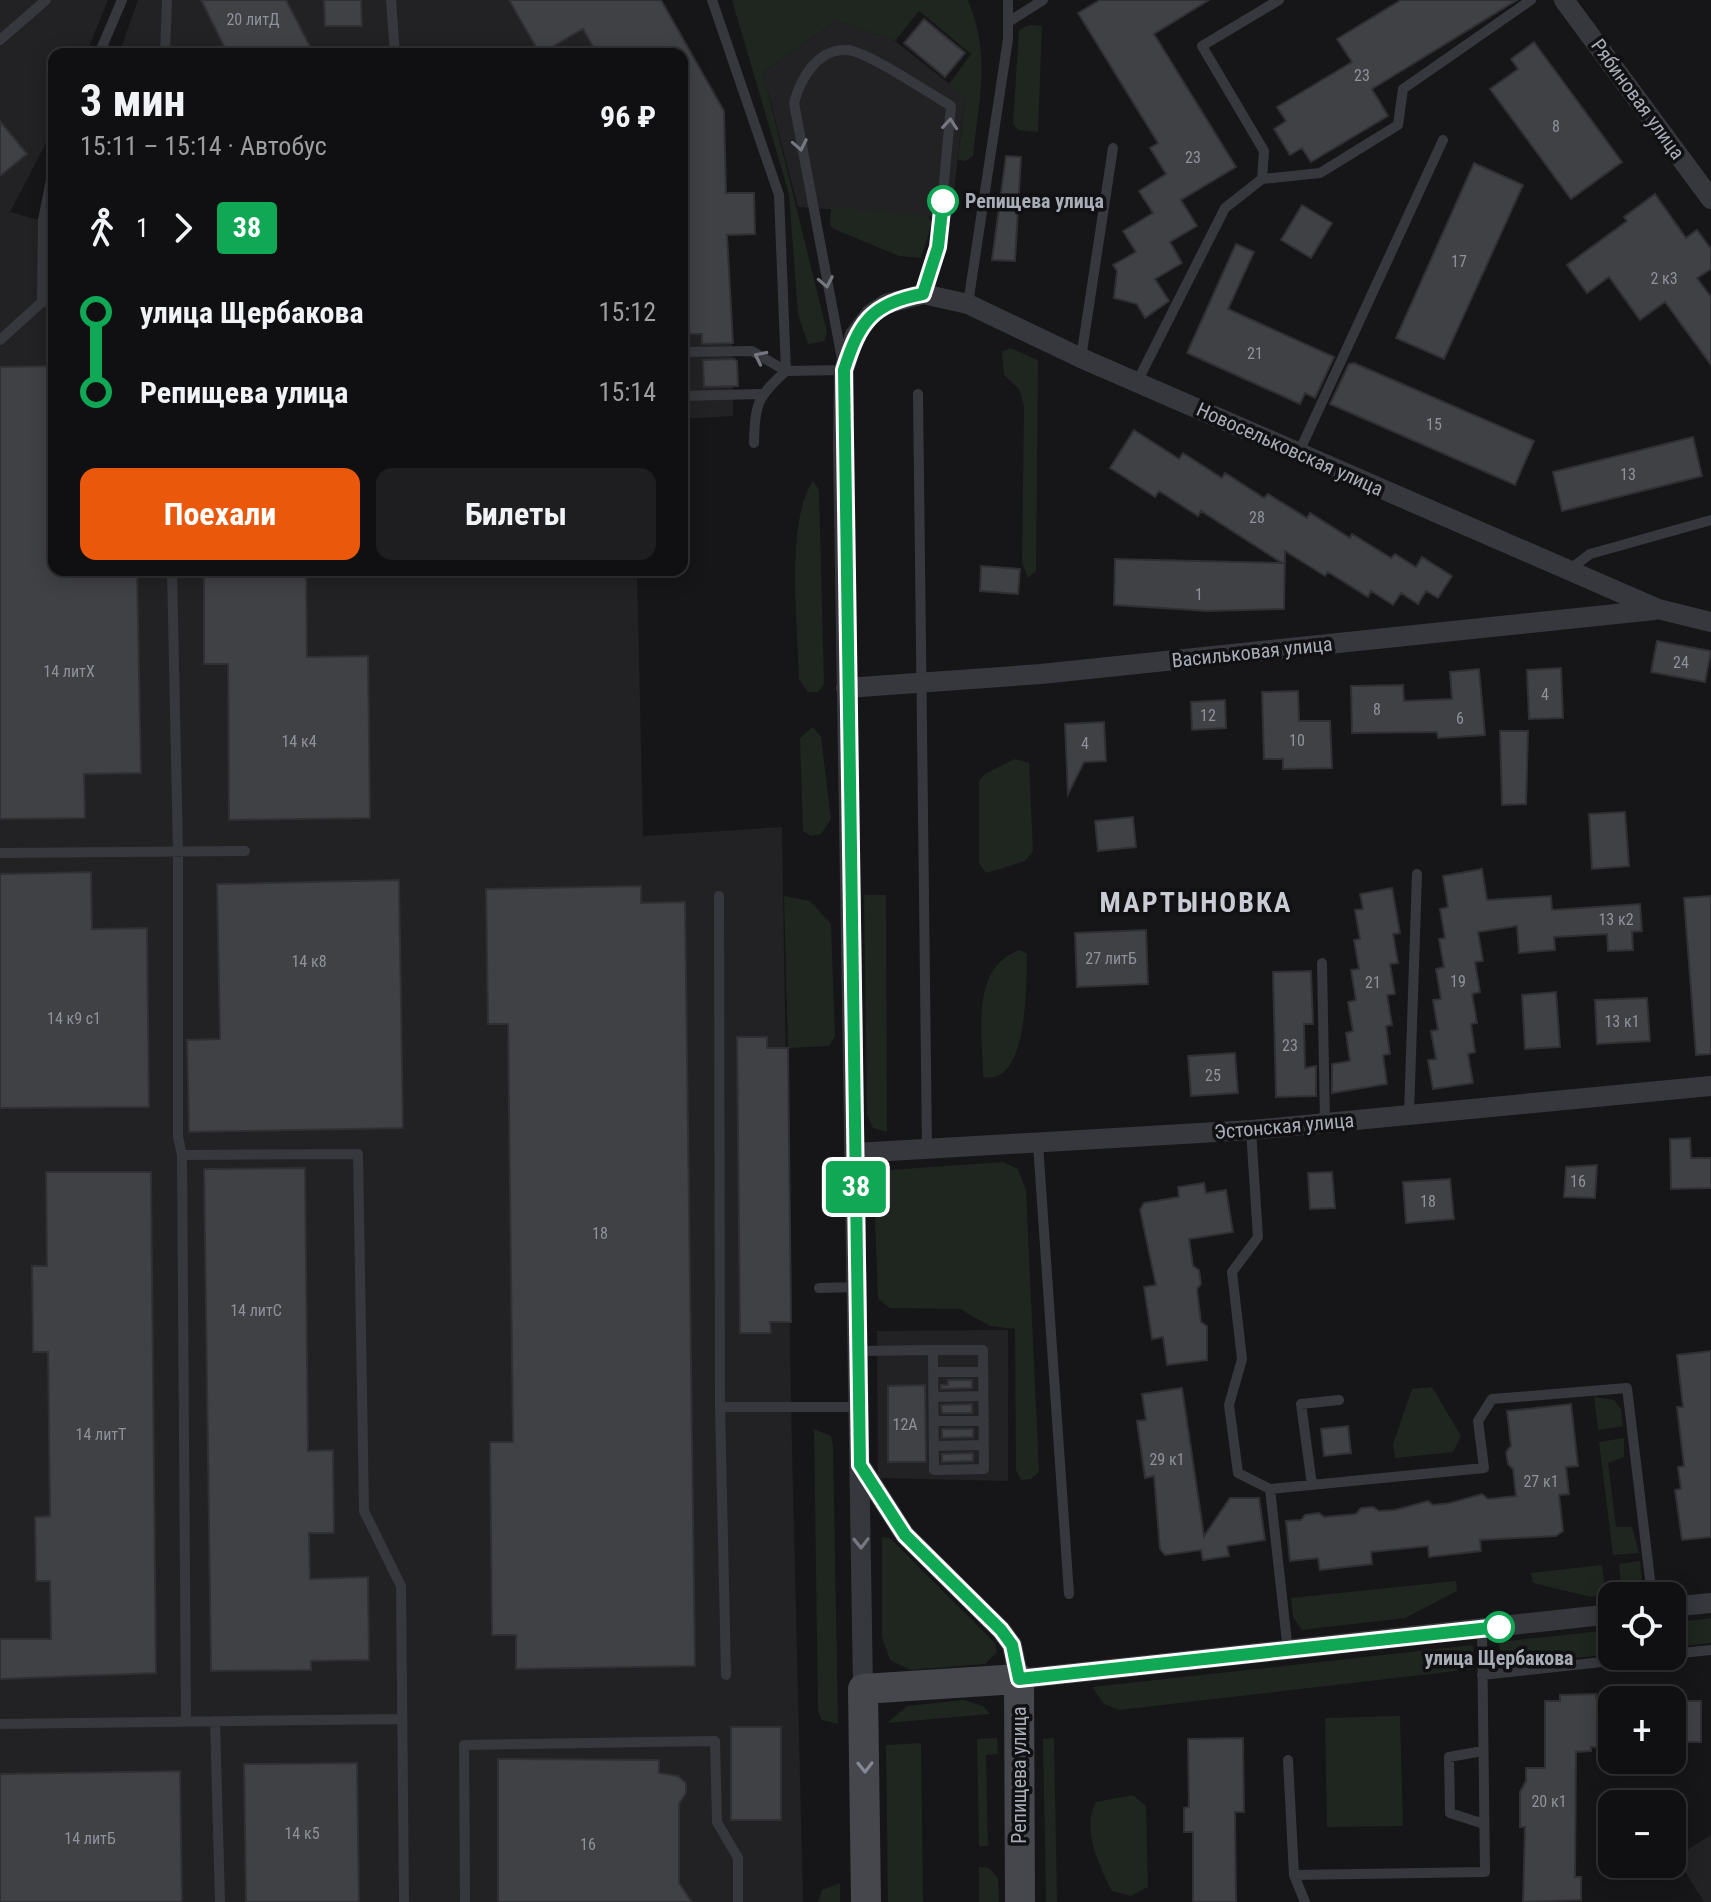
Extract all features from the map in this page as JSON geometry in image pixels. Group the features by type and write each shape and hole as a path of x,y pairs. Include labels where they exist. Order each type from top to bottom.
{"street":[{"name":"Рябиновая улица","path":"1564,0 1711,199"},
{"name":"Новосельковская улица","path":"844,370 855,335 871,314 886,304 923,294 968,304 1081,358 1658,609 1711,622"},
{"path":"844,370 846,688 866,1902"},
{"name":"Васильковая улица","path":"846,688 923,684 1658,609"},
{"name":"Эстонская улица","path":"855,1153 1251,1130 1711,1086"},
{"name":"Репищева улица","path":"860,1465 905,1535 1001,1630 1012,1645 1019,1679 1020,1902"},
{"path":"1686,1606 1711,1603"},
{"path":"863,1689 1019,1679 1598,1616"}],"lane":[{"path":"0,40 46,0"},
{"path":"102,48 122,0"},
{"path":"165,48 167,0"},
{"path":"391,0 395,48"},
{"path":"712,0 779,195 786,371"},
{"path":"968,304 1010,21 1008,0"},
{"path":"1010,21 1043,0"},
{"path":"1262,179 1264,151 1202,46 1279,0"},
{"path":"1137,382 1225,208 1262,179 1320,173 1398,125 1403,89 1531,0"},
{"path":"688,352 752,351 786,371 844,370 794,103 802,76 827,56 846,50 866,57 951,106 938,247 923,294"},
{"path":"1299,452 1443,140"},
{"path":"1081,358 1113,148"},
{"path":"42,302 43,220 48,195"},
{"path":"0,340 42,302 48,302"},
{"path":"754,443 755,414 760,394 786,371"},
{"path":"688,396 760,394"},
{"path":"918,394 927,1150"},
{"path":"1569,570 1590,554 1711,520"},
{"path":"172,576 178,851 178,1137 182,1155 186,1722"},
{"path":"0,853 245,851"},
{"path":"1409,1114 1417,874"},
{"path":"719,896 720,1407 726,1675"},
{"path":"1322,963 1325,1123"},
{"path":"1251,1130 1258,1237 1232,1272 1242,1359 1229,1405 1238,1473 1270,1489 1484,1468 1478,1421 1492,1399 1627,1388 1650,1582"},
{"path":"1038,1144 1069,1594"},
{"path":"182,1155 358,1154 364,1511 401,1586 404,1902"},
{"path":"819,1288 858,1287"},
{"path":"859,1351 933,1350 983,1350 984,1469 934,1470 933,1350"},
{"path":"933,1372 983,1372"},
{"path":"934,1397 983,1396"},
{"path":"1312,1485 1301,1404 1339,1400"},
{"path":"720,1407 859,1407"},
{"path":"934,1421 984,1421"},
{"path":"934,1446 984,1445"},
{"path":"1270,1489 1288,1651"},
{"path":"1294,1875 1485,1872 1482,1629"},
{"path":"1686,1653 1711,1650"},
{"path":"1482,1675 1598,1662"},
{"path":"0,1724 400,1719"},
{"path":"215,1721 220,1902"},
{"path":"465,1902 464,1745 715,1741 717,1822 738,1858 738,1902"},
{"path":"1483,1751 1449,1757 1449,1771 1450,1813 1484,1824"},
{"path":"1288,1760 1294,1875 1305,1902"}],"shaded area":[{"path":"0,0 108,0 88,48 48,48 48,139 10,212 48,223 48,576 637,576 643,836 782,827 803,1902 0,1902"},
{"path":"138,0 661,0 724,111 727,213 754,212 755,234 727,235 733,361 737,361 738,373 738,386 733,387 733,416 688,419 688,48 121,48"},
{"path":"732,0 968,0 975,20 981,58 980,95 973,156 965,161 958,160 965,97 949,84 971,54 919,11 895,41 837,21 763,72 827,332 824,341 808,344 798,314 789,194"},
{"path":"837,21 895,41 965,96 951,218 798,207 763,72"},
{"path":"1030,25 1042,26 1038,132 1018,130 1013,124 1019,30"},
{"path":"831,207 928,216 932,223 921,258 899,256 834,229 830,225"},
{"path":"1010,348 1038,360 1036,571 1028,578 1022,563 1024,407 1019,389 1004,375 1002,352"},
{"path":"813,481 819,490 824,684 818,692 808,692 799,679 795,576 799,522 804,499"},
{"path":"813,727 821,737 831,819 821,834 811,836 803,831 800,738"},
{"path":"1015,759 1029,763 1033,851 1025,861 986,873 979,863 979,781 985,774"},
{"path":"864,895 886,895 887,1132 873,1128 867,1115"},
{"path":"784,896 810,901 831,924 835,1036 829,1046 788,1048"},
{"path":"1020,950 1027,954 1025,1008 1017,1050 1009,1066 998,1076 983,1077 981,1023 986,987 993,971 1004,959"},
{"path":"1003,1162 1018,1169 1026,1190 1039,1472 1031,1479 1021,1480 1016,1470 1015,1329 990,1326 960,1309 890,1308 878,1299 874,1187 889,1170"},
{"path":"1008,1330 1008,1481 878,1478 877,1331"},
{"path":"1432,1387 1461,1436 1453,1452 1395,1458 1393,1444 1412,1389"},
{"path":"1594,1397 1614,1400 1621,1409 1623,1426 1598,1430"},
{"path":"814,1429 831,1436 833,1445 838,1724 822,1720 818,1711"},
{"path":"1624,1438 1624,1457 1608,1463 1616,1527 1632,1527 1639,1553 1613,1555 1599,1442"},
{"path":"882,1537 890,1538 995,1643 997,1652 985,1664 910,1670 890,1660 882,1637"},
{"path":"1640,1561 1640,1582 1621,1582 1619,1564"},
{"path":"1602,1565 1604,1582 1598,1582 1598,1596 1591,1597 1533,1583 1531,1573"},
{"path":"1456,1581 1457,1591 1405,1618 1302,1630 1293,1617 1291,1598"},
{"path":"1711,1618 1711,1643 1686,1646 1686,1621"},
{"path":"1598,1631 1598,1656 1502,1666 1499,1642"},
{"path":"1473,1645 1473,1669 1119,1710 1104,1704 1092,1687"},
{"path":"964,1700 983,1706 990,1714 887,1723 907,1706"},
{"path":"1400,1716 1403,1826 1327,1827 1325,1718"},
{"path":"997,1738 998,1754 986,1755 988,1846 979,1846 977,1739"},
{"path":"1054,1738 1057,1902 1046,1902 1043,1739"},
{"path":"921,1743 923,1902 888,1902 886,1745"},
{"path":"1133,1795 1146,1806 1148,1887 1131,1896 1112,1891 1094,1847 1090,1824 1096,1802"},
{"path":"1711,1835 1711,1902 1704,1902 1686,1873 1686,1851"},
{"path":"979,1867 989,1868 998,1878 999,1902 979,1902"},
{"path":"840,1883 840,1902 818,1902 822,1890"}],"building":[{"path":"201,0 286,0 311,48 225,48"},
{"path":"324,0 361,0 362,26 325,26"},
{"path":"509,0 661,0 724,111 726,193 754,193 755,234 727,235 733,343 702,344 702,334 688,334 688,48 594,48 583,29 550,48 537,48"},
{"path":"1100,0 1209,0 1154,34 1236,167 1181,200 1197,226 1170,242 1182,263 1155,279 1169,301 1145,318 1137,304 1114,298 1117,271 1113,265 1136,252 1123,231 1153,213 1139,191 1166,174 1150,148 1158,143 1078,13"},
{"path":"1401,0 1517,0 1372,89 1388,116 1311,162 1302,148 1290,155 1274,129 1286,121 1277,107 1352,62 1337,39"},
{"path":"924,19 965,53 945,77 904,43"},
{"path":"1534,42 1622,162 1571,199 1490,89 1518,69 1511,59"},
{"path":"0,121 27,154 0,176"},
{"path":"1006,156 1021,157 1015,261 992,260"},
{"path":"1474,163 1523,185 1444,359 1396,338"},
{"path":"1655,194 1686,238 1697,230 1711,249 1711,269 1697,278 1711,297 1711,365 1665,302 1640,320 1609,277 1587,293 1567,265 1627,221 1624,217"},
{"path":"1302,205 1332,223 1311,258 1281,240"},
{"path":"1236,244 1254,252 1228,309 1334,357 1315,398 1305,393 1300,404 1187,353"},
{"path":"703,360 737,361 738,386 704,387"},
{"path":"1354,363 1534,441 1515,485 1330,404 1349,364"},
{"path":"48,366 48,576 137,576 141,773 84,774 85,818 0,819 0,367"},
{"path":"1134,430 1179,459 1183,453 1222,478 1225,473 1264,498 1268,494 1307,518 1310,513 1350,538 1352,534 1391,558 1395,554 1416,567 1422,557 1452,576 1438,598 1426,591 1418,604 1401,593 1393,605 1371,591 1368,597 1328,572 1325,576 1285,551 1284,609 1208,611 1114,605 1115,559 1282,563 1201,511 1198,516 1159,491 1155,497 1110,468"},
{"path":"1693,437 1702,476 1562,511 1553,472"},
{"path":"981,566 1020,569 1018,594 980,591"},
{"path":"204,576 306,576 307,657 368,656 370,818 229,820 228,664 204,664"},
{"path":"1657,641 1711,651 1705,682 1651,672"},
{"path":"1561,668 1563,718 1529,719 1527,670"},
{"path":"1479,669 1485,735 1438,738 1437,732 1352,733 1351,686 1403,685 1404,701 1452,699 1450,672"},
{"path":"1298,691 1299,721 1330,721 1332,768 1283,769 1283,759 1264,759 1262,692"},
{"path":"1225,700 1226,728 1192,730 1191,702"},
{"path":"1104,722 1106,761 1084,762 1068,794 1065,724"},
{"path":"1500,731 1528,731 1526,804 1502,805"},
{"path":"1625,812 1629,866 1592,869 1589,814"},
{"path":"1133,817 1136,847 1098,851 1095,821"},
{"path":"1482,869 1487,900 1551,896 1552,910 1640,904 1642,931 1632,932 1633,950 1608,951 1607,934 1554,937 1555,950 1519,953 1517,926 1478,932 1483,961 1475,962 1480,992 1472,994 1477,1023 1471,1024 1475,1052 1468,1054 1473,1083 1433,1089 1428,1060 1436,1059 1431,1031 1438,1030 1433,1000 1441,999 1436,969 1444,967 1439,939 1445,938 1440,909 1448,907 1443,876"},
{"path":"91,872 92,929 147,928 149,1107 0,1108 0,874"},
{"path":"399,880 403,1128 189,1132 187,1040 220,1039 217,884"},
{"path":"641,886 641,903 685,902 695,1666 516,1669 516,1635 492,1635 490,1442 513,1442 508,1024 488,1024 486,889"},
{"path":"1392,888 1400,933 1393,934 1398,963 1390,964 1395,994 1387,995 1392,1025 1386,1026 1390,1054 1383,1055 1387,1084 1332,1093 1332,1064 1350,1061 1346,1033 1353,1031 1348,1002 1356,1000 1351,970 1359,969 1354,940 1360,939 1355,910 1363,909 1360,894"},
{"path":"1711,896 1711,1054 1696,1055 1684,898"},
{"path":"1146,930 1148,984 1077,987 1075,933"},
{"path":"1311,971 1313,1024 1304,1024 1305,1068 1316,1066 1316,1096 1276,1097 1273,972"},
{"path":"1556,992 1560,1047 1525,1049 1522,995"},
{"path":"1647,998 1650,1041 1597,1044 1595,1000"},
{"path":"737,1037 767,1037 767,1048 788,1048 791,1322 770,1322 771,1333 740,1333"},
{"path":"1235,1053 1238,1093 1191,1096 1188,1056"},
{"path":"1690,1138 1691,1158 1711,1158 1711,1188 1671,1189 1670,1139"},
{"path":"1597,1165 1595,1198 1564,1197 1566,1167"},
{"path":"305,1168 308,1451 333,1450 334,1533 309,1533 310,1579 368,1577 369,1660 311,1661 311,1670 211,1671 204,1169"},
{"path":"46,1172 151,1172 156,1673 0,1679 0,1639 51,1639 50,1581 36,1581 35,1517 50,1516 48,1352 33,1352 32,1266 47,1266"},
{"path":"1332,1172 1335,1208 1310,1209 1308,1173"},
{"path":"1450,1179 1454,1219 1406,1223 1403,1182"},
{"path":"1204,1183 1206,1193 1226,1190 1233,1232 1189,1239 1193,1266 1199,1270 1201,1284 1197,1289 1201,1322 1207,1326 1207,1360 1167,1365 1163,1337 1152,1339 1144,1287 1156,1285 1140,1210 1144,1203 1179,1197 1178,1187"},
{"path":"1711,1351 1711,1537 1682,1540 1675,1490 1681,1489 1678,1467 1684,1466 1677,1407 1683,1407 1677,1355"},
{"path":"948,1380 972,1380 972,1388 941,1389 941,1385 948,1385"},
{"path":"925,1385 926,1462 888,1462 888,1386"},
{"path":"1182,1388 1204,1536 1230,1498 1259,1498 1265,1540 1227,1546 1229,1556 1203,1560 1201,1550 1165,1555 1160,1549 1154,1476 1145,1478 1137,1421 1146,1420 1142,1394"},
{"path":"972,1404 972,1413 942,1413 941,1405"},
{"path":"1571,1404 1578,1466 1566,1467 1569,1494 1559,1495 1563,1531 1556,1536 1480,1540 1481,1551 1429,1557 1428,1546 1371,1552 1372,1564 1320,1570 1318,1558 1290,1561 1286,1521 1301,1520 1305,1515 1356,1514 1361,1508 1373,1507 1379,1511 1395,1510 1428,1501 1433,1505 1450,1503 1482,1494 1488,1499 1516,1496 1513,1469 1508,1464 1506,1452 1511,1446 1507,1411"},
{"path":"1348,1426 1351,1453 1324,1456 1321,1429"},
{"path":"942,1429 973,1429 973,1437 942,1438"},
{"path":"973,1453 973,1461 942,1462 942,1454"},
{"path":"1596,1694 1598,1698 1598,1747 1576,1752 1575,1877 1581,1877 1581,1900 1523,1902 1525,1827 1520,1827 1520,1792 1526,1781 1526,1768 1545,1768 1545,1701 1560,1701 1560,1695"},
{"path":"1686,1701 1701,1701 1701,1742 1686,1742"},
{"path":"731,1727 781,1727 781,1820 731,1820"},
{"path":"1243,1738 1244,1812 1235,1812 1236,1902 1193,1902 1193,1832 1184,1832 1184,1808 1189,1807 1188,1739"},
{"path":"498,1759 659,1760 659,1773 678,1776 686,1783 686,1793 679,1804 679,1883 692,1902 498,1902"},
{"path":"357,1763 359,1902 246,1902 244,1764"},
{"path":"180,1771 182,1902 0,1902 0,1774"}],"bus line":[{"name":"38","path":"943,201 938,247 923,294 886,304 871,314 855,335 844,370 846,688 860,1465 905,1535 1001,1630 1012,1645 1019,1679 1499,1627"}],"place":[{"name":"Репищева улица","path":"943,201"},
{"name":"улица Щербакова","path":"1499,1627"}],"district":[{"name":"МАРТЫНОВКА","path":"1196,902"}]}
